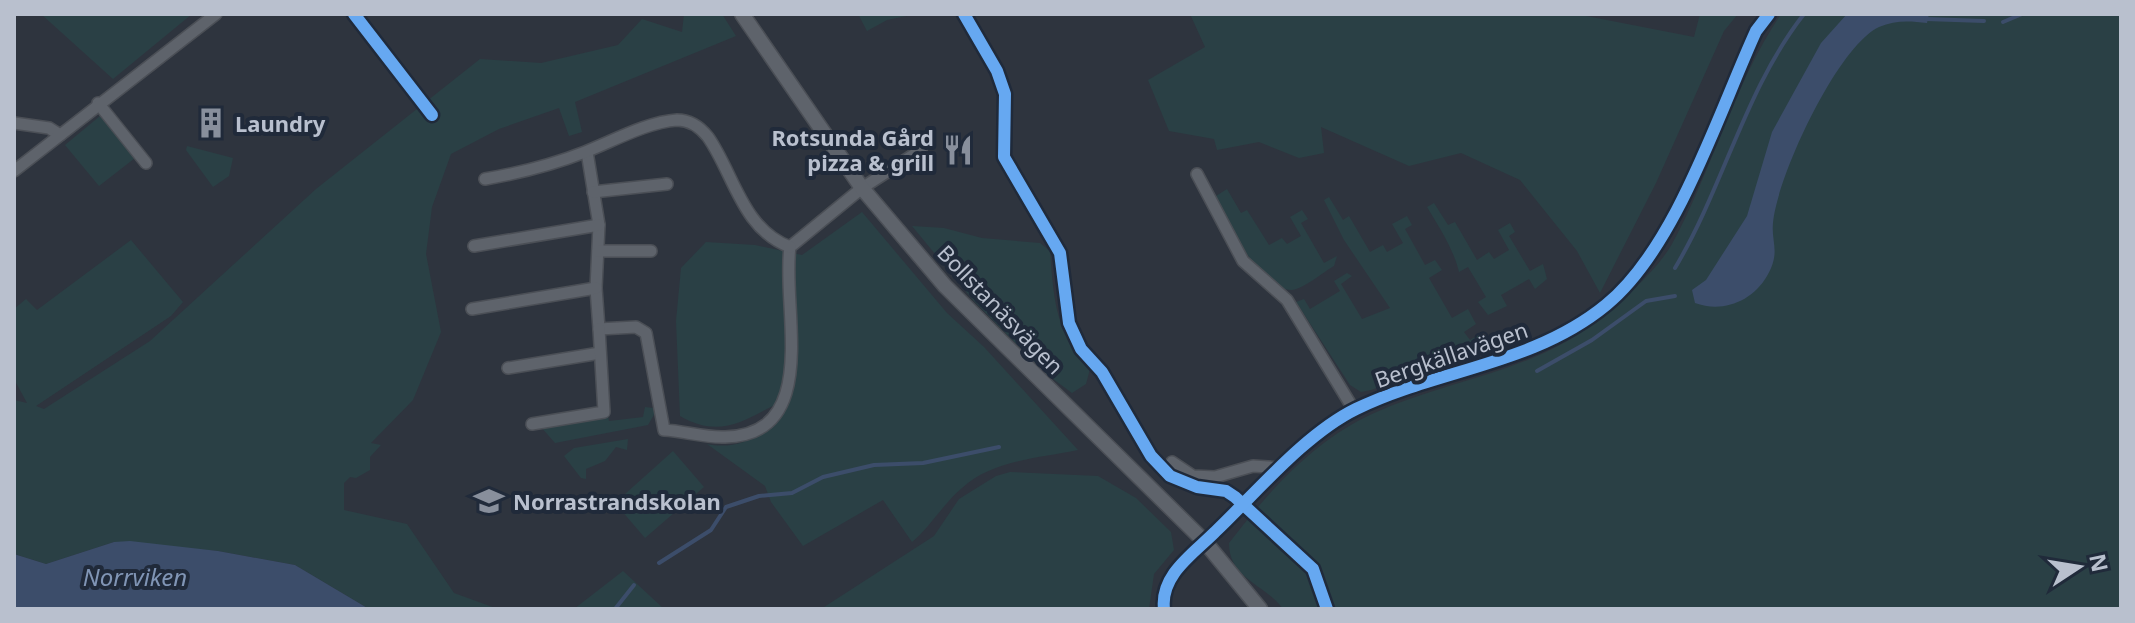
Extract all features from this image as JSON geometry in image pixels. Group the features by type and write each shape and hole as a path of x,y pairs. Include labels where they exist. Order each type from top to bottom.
{"street":[{"path":"14,171 216,14"},
{"name":"Bollstanäsvägen","path":"742,14 862,188 954,296 1205,542 1260,609"},
{"name":"Bergkällavägen","path":"1164,609 1163,594 1175,572 1281,468 1354,410 1403,390 1530,350 1560,336 1607,304 1658,246 1756,31 1769,14"},
{"path":"98,103 146,163"},
{"path":"485,179 526,172 667,122 692,123 715,148 725,173 763,231 790,247"},
{"path":"14,123 49,128 60,135"},
{"path":"599,329 636,327 646,333 664,430 726,437 756,431 774,417 787,392 791,372 787,267 790,247 862,188 921,150"},
{"path":"532,424 604,412 596,288 599,225 587,152"},
{"path":"1197,174 1243,261 1287,300 1354,410"},
{"path":"593,192 667,184"},
{"path":"474,246 599,225"},
{"path":"598,251 651,251"},
{"path":"472,309 596,288"},
{"path":"508,368 600,353"},
{"path":"1172,462 1193,476 1215,477 1253,466 1281,468"}],"green space":[{"path":"41,14 192,14 113,79"},
{"path":"684,14 722,14 736,36 575,102 582,132 569,136 559,108 499,129 451,154 432,207 426,254 441,332 413,400 371,443 381,445 370,457 370,470 356,478 350,477 344,483 344,510 407,524 454,593 498,609 369,609 295,565 218,551 114,542 46,564 14,554 14,400 27,403 14,379 14,309 26,299 37,310 131,240 183,302 171,316 36,406 44,409 150,341 316,189 480,59 541,63 618,45 642,19 682,32"},
{"path":"858,14 916,14 887,20 867,31"},
{"path":"1190,14 1576,14 1694,37 1700,14 1738,14 1724,31 1656,183 1600,293 1577,251 1520,180 1461,153 1409,166 1321,127 1324,153 1299,158 1259,142 1217,150 1214,139 1169,131 1148,80 1205,47"},
{"path":"1781,14 2121,14 2121,609 1283,609 1241,573 1231,555 1229,543 1276,487 1330,438 1372,414 1401,402 1493,373 1552,349 1605,314 1650,273 1672,244 1749,69"},
{"path":"100,116 135,158 99,186 65,145"},
{"path":"187,146 233,158 229,176 213,187 186,150"},
{"path":"1227,189 1241,213 1247,210 1269,245 1282,238 1287,244 1301,236 1290,217 1302,210 1308,219 1301,223 1324,263 1337,256 1334,266 1296,289 1279,287 1257,267 1228,221 1216,196"},
{"path":"1329,197 1343,220 1349,216 1370,252 1383,245 1387,252 1403,243 1392,224 1407,216 1412,225 1405,229 1425,265 1435,260 1442,270 1429,278 1452,318 1468,309 1476,324 1464,332 1470,340 1480,334 1481,352 1371,390 1361,392 1350,385 1296,302 1304,299 1310,309 1340,291 1334,281 1347,273 1352,276 1341,284 1362,319 1390,308 1344,240 1324,200"},
{"path":"1434,203 1448,225 1455,222 1477,260 1489,252 1494,259 1509,250 1498,230 1510,223 1515,232 1509,236 1530,271 1543,264 1547,279 1535,289 1529,279 1501,295 1507,306 1488,315 1478,302 1486,297 1468,267 1459,272 1450,247 1427,207"},
{"path":"862,212 947,313 984,347 1078,450 987,471 955,494 912,542 883,500 803,546 771,502 765,486 707,444 733,445 757,436 777,419 791,397 750,418 724,426 711,427 680,416 676,321 681,268 706,242 755,245 802,255"},
{"path":"912,226 944,228 982,238 1040,243 1050,251 1058,315 1070,342 1090,369 1086,384 1072,393 1045,373 973,300"},
{"path":"645,407 653,408 655,413 648,425 555,443 541,427 608,416 609,421 643,417"},
{"path":"628,439 627,450 616,447 605,461 586,469 586,479 581,478 564,456 574,448"},
{"path":"673,451 704,487 645,538 615,503"},
{"path":"1010,472 1098,476 1136,498 1171,532 1174,550 1154,574 1149,609 821,609 934,536 959,499 996,476"},
{"path":"623,571 664,609 574,609"}],"water":[{"path":"1847,14 1929,14 1927,23 1891,23 1879,27 1863,39 1828,86 1785,176 1773,223 1774,260 1761,285 1745,299 1726,306 1695,303 1692,290 1706,280 1747,216 1772,132 1821,43"},
{"name":"Norrviken","path":"114,542 218,551 295,565 369,609 14,609 14,554 46,564"}],"waterway":[{"path":"1675,268 1708,204 1766,74 1804,14"},
{"path":"2003,22 2022,14"},
{"path":"1926,19 1984,21"},
{"path":"1537,371 1592,340 1646,301 1675,296"},
{"path":"659,563 711,530 726,507 759,496 792,493 823,477 874,465 923,463 999,447"},
{"path":"615,609 634,585"}],"cycle path":[{"path":"354,14 432,115"},
{"path":"964,14 997,71 1005,94 1004,157 1060,253 1069,323 1081,349 1102,372 1151,456 1170,476 1197,487 1226,491 1235,497 1313,569 1327,609"},
{"path":"1164,609 1167,586 1180,566 1318,433 1356,409 1387,396 1548,341 1606,305 1654,250 1674,215 1756,31 1769,14"}],"place":[{"name":"Laundry","path":"211,123"},
{"name":"Rotsunda Gård pizza & grill","path":"958,150"},
{"name":"Norrastrandskolan","path":"489,501"}]}
